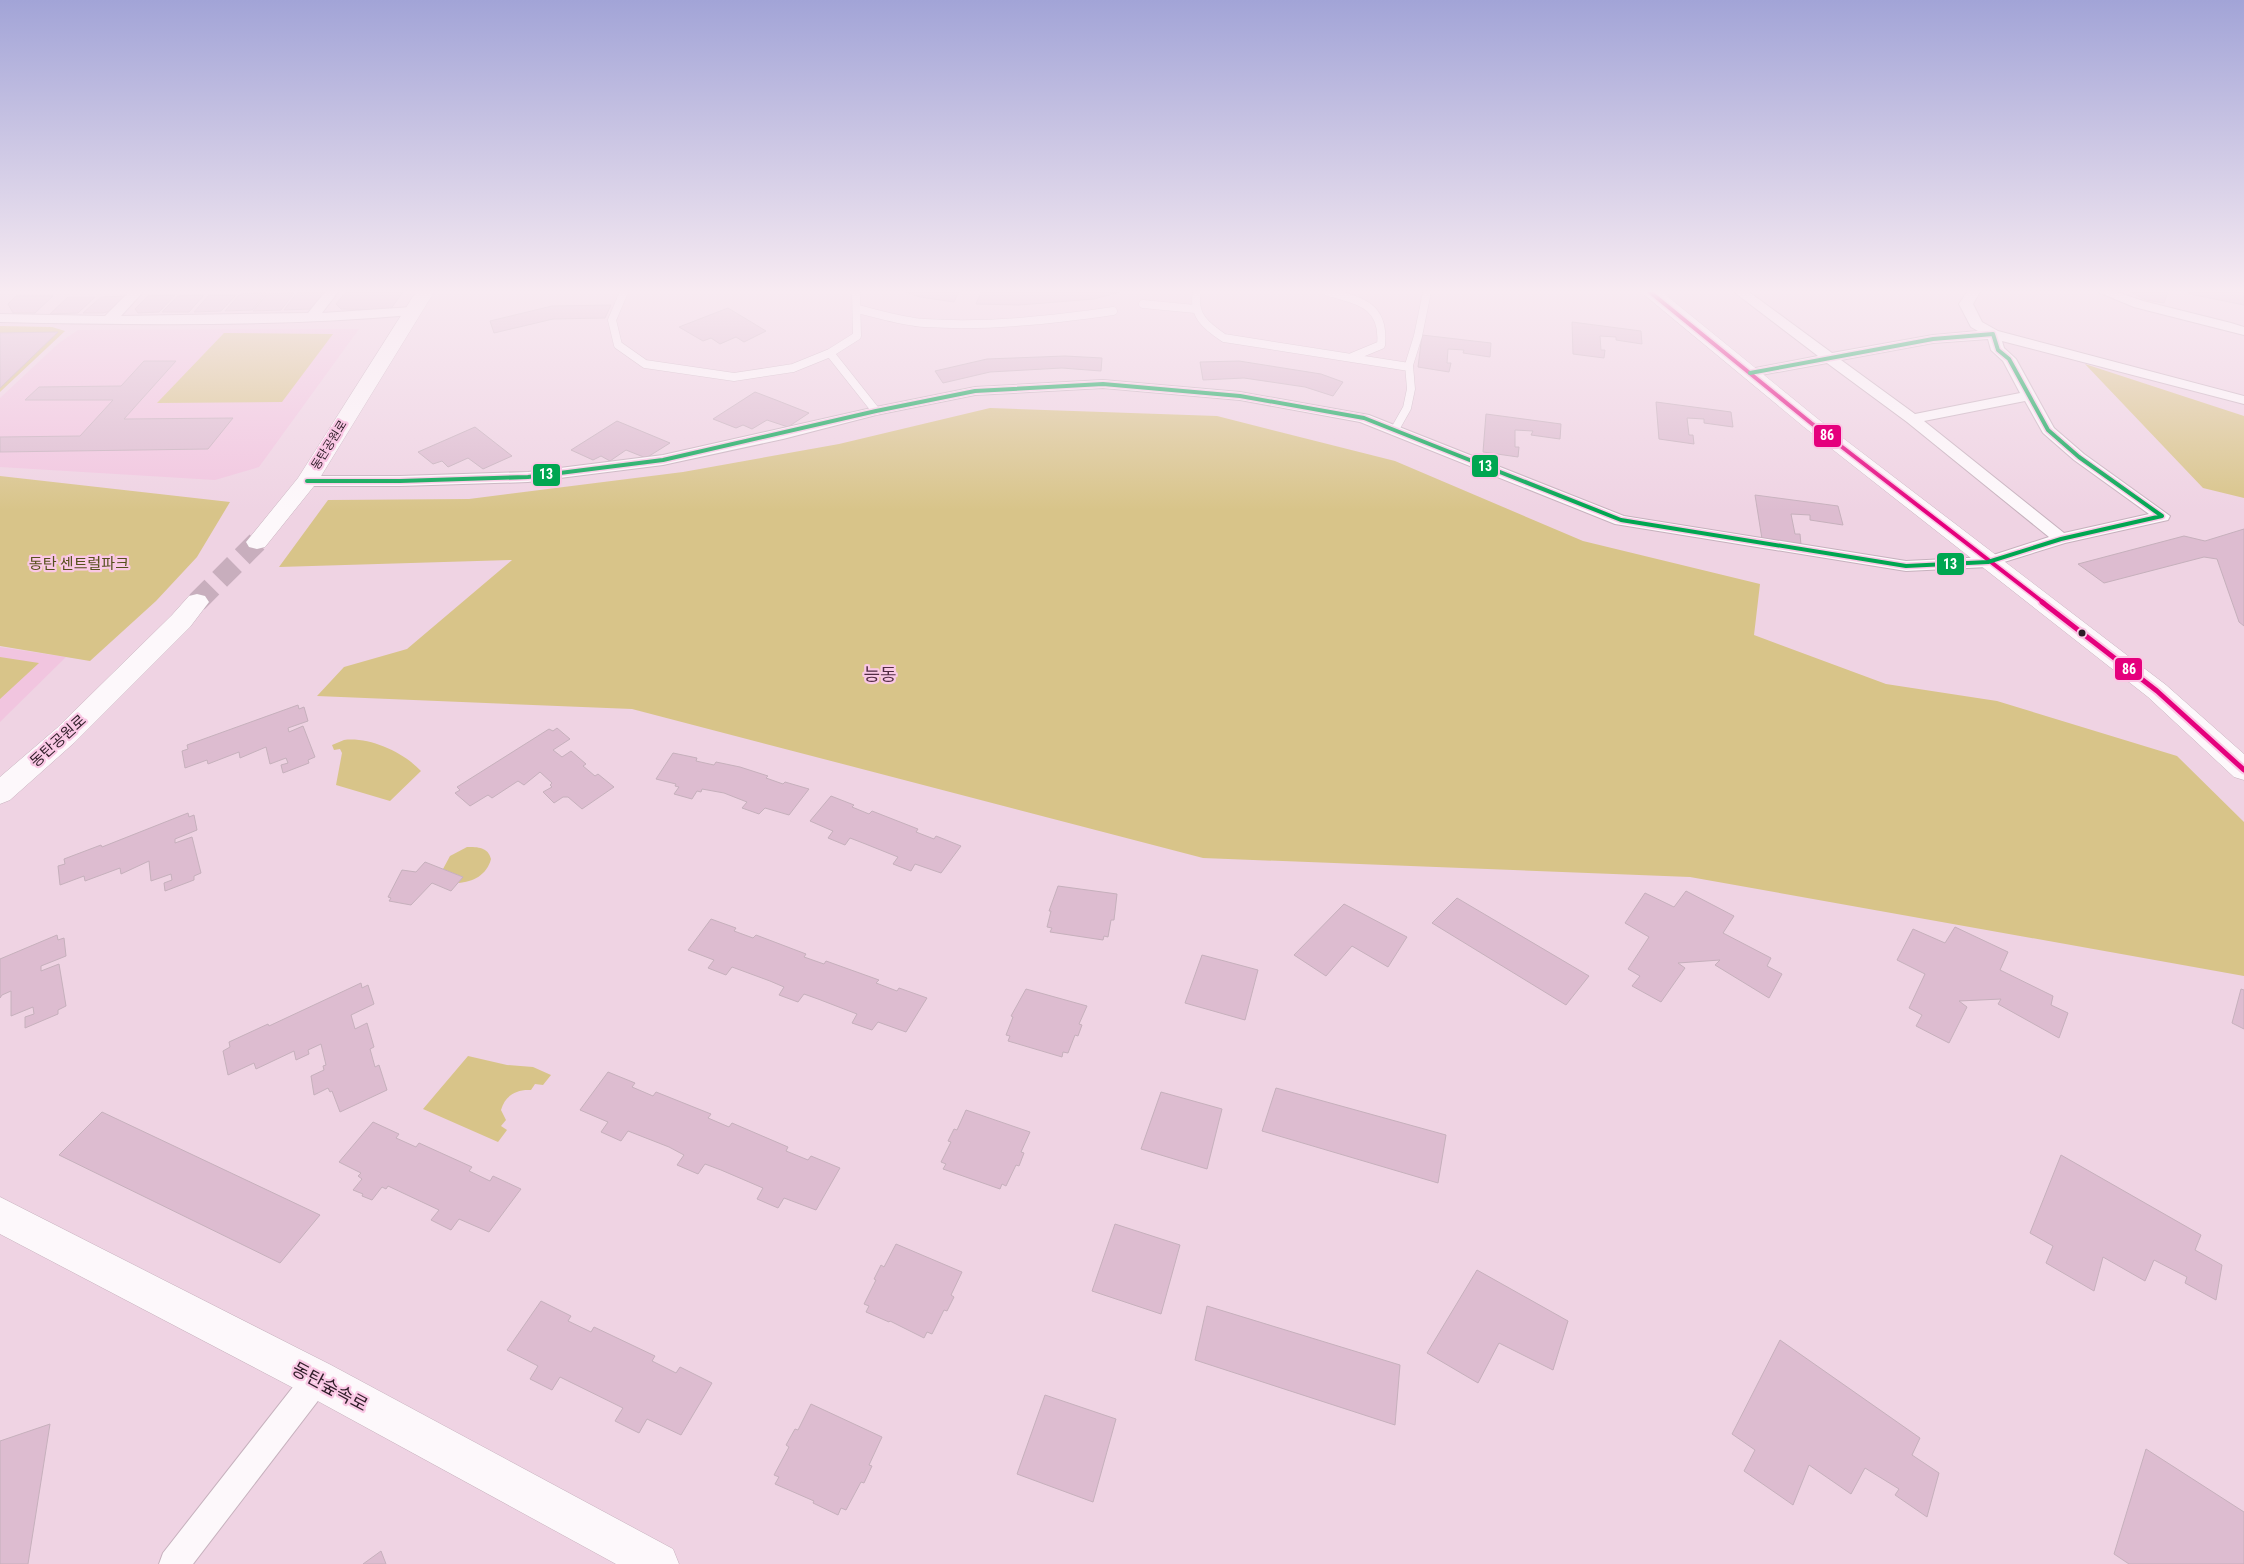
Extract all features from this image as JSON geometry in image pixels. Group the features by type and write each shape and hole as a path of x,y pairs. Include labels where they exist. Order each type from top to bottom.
{"street":[{"name":"동탄공원로","path":"257,542 307,481 379,365"},
{"path":"1740,365 1988,562 2157,691 2244,770"},
{"path":"1750,373 1795,365"},
{"path":"1837,365 1912,419 2061,539"},
{"path":"307,481 400,481 528,477 663,460 783,434 876,411 975,391 1103,384 1240,396 1364,418 1621,520 1906,566 1988,562 2061,539 2162,516 2080,457 2048,430 2012,365"},
{"path":"2111,365 2244,400"},
{"path":"1912,419 2028,396"},
{"name":"동탄공원로","path":"0,793 66,735 181,621 197,602"},
{"name":"동탄숲속로","path":"0,1215 317,1379 658,1564"},
{"path":"174,1564 317,1379"}],"lane":[{"path":"652,365 734,377 793,368 801,365"},
{"path":"839,365 876,411"},
{"path":"1394,430 1407,408 1411,389 1409,367 1396,365"}],"shaded area":[{"path":"35,365 333,365 259,467 215,480 0,467 0,398"},
{"path":"0,647 66,657 0,722"}],"green space":[{"path":"0,365 29,365 0,392"},
{"path":"193,365 310,365 282,402 157,403"},
{"path":"2086,365 2244,416 2244,498 2203,488"},
{"path":"990,408 1217,416 1395,461 1583,541 1760,584 1754,635 1886,684 1997,701 2177,756 2244,822 2244,976 1690,877 1203,858 632,709 317,696 344,667 407,649 512,560 279,567 328,500 469,499 683,472 839,444"},
{"name":"동탄 센트럴파크","path":"0,476 230,502 197,557 156,601 90,661 0,646"},
{"path":"0,657 39,663 0,699"},
{"path":"344,740 364,741 386,747 414,764 421,771 390,801 336,785 342,753 340,749 334,750 332,745"},
{"path":"467,847 485,850 491,859 489,865 479,877 458,883 463,877 443,869 450,856"},
{"path":"468,1056 507,1065 533,1067 551,1075 543,1085 535,1084 531,1090 516,1092 508,1097 501,1110 506,1120 501,1126 507,1130 498,1142 423,1109"}],"building":[{"path":"0,365 24,365 0,388"},
{"path":"140,365 172,365 124,419 233,418 208,449 0,452 0,437 80,436 113,400 25,400 39,387 121,386"},
{"path":"961,365 1101,365 1101,371 1062,368 990,372 943,383 935,371"},
{"path":"1200,365 1264,365 1321,374 1343,382 1333,396 1305,387 1244,378 1203,380"},
{"path":"1418,365 1451,365 1449,372 1418,367"},
{"path":"755,392 809,413 788,427 767,420 752,429 743,425 736,428 713,419"},
{"path":"1656,402 1731,412 1733,427 1704,423 1704,419 1687,418 1689,435 1693,435 1694,444 1659,439"},
{"path":"1486,414 1561,424 1560,439 1531,435 1533,431 1515,430 1515,447 1519,447 1518,457 1483,452"},
{"path":"617,421 670,443 646,458 626,450 610,461 601,456 593,460 571,450"},
{"path":"475,427 512,456 483,469 468,458 448,467 442,461 433,464 418,452"},
{"path":"1755,495 1838,506 1843,525 1810,520 1810,515 1791,514 1795,534 1800,534 1801,545 1762,539"},
{"path":"2244,529 2244,626 2239,622 2217,559 2204,557 2104,583 2078,564 2184,536 2205,541"},
{"path":"298,705 299,709 304,707 308,721 288,728 289,732 303,726 315,757 308,760 309,763 283,773 281,765 288,763 286,758 270,764 266,747 240,758 239,752 208,764 207,760 185,768 182,751 188,749 187,745"},
{"path":"557,728 570,739 553,750 562,757 571,751 586,764 583,766 595,776 598,774 614,787 582,809 568,797 563,797 554,803 543,792 552,787 550,785 552,783 540,772 524,785 518,781 492,798 488,795 470,806 455,793 460,790 457,787 549,729 553,731"},
{"path":"673,753 697,758 696,761 714,765 716,762 740,767 768,776 766,778 783,784 785,782 809,789 789,815 765,808 759,814 742,808 747,802 724,793 702,789 701,792 697,791 692,799 674,794 679,787 675,786 676,784 656,779"},
{"path":"831,796 854,805 852,807 869,814 872,811 918,829 916,832 934,839 936,836 961,846 941,873 915,864 911,871 893,864 898,857 863,843 850,838 845,845 828,838 833,831 810,821"},
{"path":"188,813 189,817 194,815 197,830 175,839 175,843 192,837 201,873 194,876 194,880 165,891 164,883 172,880 171,874 151,881 149,861 121,874 120,868 85,881 84,876 60,885 58,866 65,864 64,859 101,845 102,847"},
{"path":"425,862 463,877 451,891 432,883 411,905 389,901 391,898 388,897 402,870 416,872"},
{"path":"1058,886 1117,894 1114,920 1111,920 1108,937 1104,936 1103,940 1050,932 1052,928 1047,927 1051,911 1049,911"},
{"path":"1686,891 1734,916 1723,933 1771,958 1767,966 1782,974 1769,998 1715,965 1720,960 1678,963 1685,968 1661,1002 1632,986 1640,976 1628,969 1649,937 1625,923 1645,893 1674,907"},
{"path":"1457,898 1589,976 1566,1005 1432,923"},
{"path":"1344,904 1407,937 1388,967 1352,946 1326,976 1294,955"},
{"path":"711,919 736,928 734,931 753,938 756,935 806,954 804,957 824,964 826,961 879,980 876,983 897,991 899,988 927,998 906,1032 878,1022 872,1030 852,1023 857,1014 804,994 798,1002 779,995 784,987 732,967 726,975 708,968 714,960 688,950"},
{"path":"1955,927 2008,952 2000,970 2053,996 2051,1005 2068,1013 2059,1038 1998,1004 2001,999 1959,1001 1967,1007 1949,1043 1916,1026 1922,1015 1909,1008 1925,974 1897,960 1913,929 1945,943"},
{"path":"57,935 58,940 64,938 66,956 41,966 41,971 59,964 66,1006 58,1010 58,1014 25,1028 25,1017 34,1014 33,1007 11,1016 11,991 0,998 0,959"},
{"path":"1202,955 1258,970 1245,1020 1185,1003"},
{"path":"361,983 362,988 368,985 374,1004 351,1015 355,1029 367,1023 374,1047 370,1049 375,1067 379,1065 387,1090 340,1112 332,1091 330,1092 328,1088 314,1095 311,1076 324,1070 323,1066 326,1065 321,1044 308,1050 309,1054 296,1060 294,1051 256,1069 254,1063 228,1075 223,1051 230,1047 229,1042 268,1024 269,1026"},
{"path":"1026,989 1087,1006 1079,1024 1082,1025 1078,1036 1075,1035 1068,1053 1063,1052 1062,1057 1008,1041 1010,1036 1006,1035 1013,1017 1011,1016"},
{"path":"2241,989 2244,990 2244,1029 2232,1023"},
{"path":"608,1072 635,1083 632,1087 653,1096 656,1092 711,1114 708,1118 729,1127 732,1123 788,1147 786,1151 808,1160 811,1156 840,1168 816,1210 784,1198 778,1208 757,1199 763,1188 721,1170 705,1164 698,1174 677,1165 684,1155 669,1147 628,1131 621,1141 601,1132 608,1122 580,1110"},
{"path":"1276,1088 1446,1135 1438,1183 1262,1131"},
{"path":"1161,1092 1222,1109 1207,1169 1141,1149"},
{"path":"966,1110 1030,1132 1021,1152 1024,1153 1019,1166 1016,1165 1006,1186 1002,1184 1000,1189 943,1169 946,1164 941,1162 951,1142 948,1141 954,1129 957,1130"},
{"path":"102,1112 320,1215 280,1263 59,1155"},
{"path":"373,1122 399,1134 396,1138 416,1147 419,1143 472,1167 469,1171 490,1181 493,1176 521,1189 489,1232 459,1219 451,1230 431,1220 439,1210 388,1186 386,1189 382,1187 372,1200 362,1196 363,1194 353,1190 362,1179 358,1176 361,1173 339,1162"},
{"path":"2061,1155 2201,1235 2195,1250 2222,1265 2216,1300 2185,1283 2187,1277 2154,1260 2145,1281 2103,1257 2094,1291 2046,1263 2053,1246 2030,1233"},
{"path":"1115,1224 1180,1245 1161,1314 1092,1291"},
{"path":"896,1244 962,1272 951,1295 954,1297 947,1311 944,1310 932,1334 927,1332 924,1338 890,1321 866,1312 869,1306 864,1304 876,1280 874,1279 881,1265 884,1267"},
{"path":"1477,1270 1568,1321 1553,1370 1499,1343 1478,1383 1427,1353"},
{"path":"541,1301 571,1316 568,1321 591,1332 594,1327 655,1356 652,1361 676,1373 680,1367 712,1383 681,1435 647,1419 639,1433 615,1421 623,1408 560,1377 552,1390 530,1379 538,1366 507,1350"},
{"path":"1207,1306 1400,1365 1395,1425 1195,1360"},
{"path":"1780,1340 1920,1438 1912,1455 1939,1473 1927,1517 1895,1495 1899,1489 1865,1468 1851,1494 1809,1465 1793,1505 1744,1471 1755,1450 1732,1434"},
{"path":"1045,1395 1116,1419 1093,1502 1017,1474"},
{"path":"811,1404 882,1437 869,1465 872,1466 864,1483 861,1482 846,1510 841,1508 838,1515 813,1503 814,1501 775,1484 779,1477 774,1475 789,1447 786,1445 795,1429 798,1430"},
{"path":"50,1424 28,1564 0,1564 0,1441"},
{"path":"2146,1449 2244,1512 2244,1564 2129,1564 2114,1554"},
{"path":"381,1551 386,1564 363,1564"}],"tunnel":[{"path":"197,602 257,542"}],"transit line":[{"name":"86","path":"1740,365 1811,423 2157,691 2244,770"},
{"name":"13","path":"1750,373 1793,365"},
{"name":"13","path":"307,481 400,481 528,477 663,460 783,434 876,411 975,391 1103,384 1240,396 1364,418 1621,520 1906,566 1988,562 2061,539 2162,516 2079,457 2048,430 2012,365"}],"district":[{"name":"능동","path":"880,675"}]}
